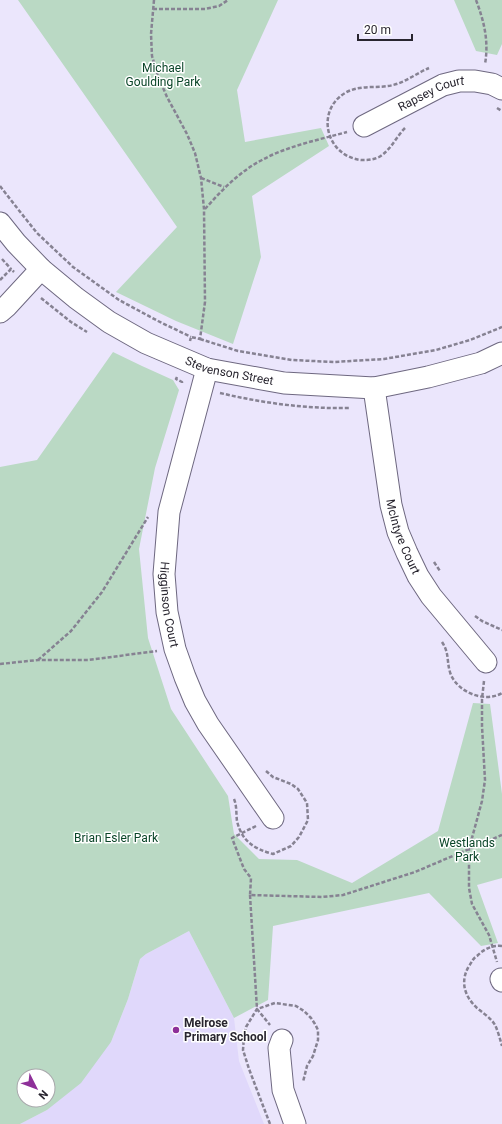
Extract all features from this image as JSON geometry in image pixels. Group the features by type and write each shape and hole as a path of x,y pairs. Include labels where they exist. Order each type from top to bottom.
{"street":[{"name":"Rapsey Court","path":"364,126 443,85 460,81 475,81 492,84 502,89"},
{"name":"Stevenson Street","path":"0,223 16,243 41,268 76,298 110,322 146,342 206,369 284,383 374,388 436,375 480,363 502,353"},
{"path":"0,312 41,268"},
{"name":"Higginson Court","path":"206,369 168,512 164,574 167,612 163,652 188,683 195,701 208,724 273,818"},
{"name":"McIntyre Court","path":"374,388 392,505 398,532 418,576 431,596 486,662"},
{"path":"282,1040 279,1048 282,1090 294,1124"}],"path":[{"path":"154,0 151,34 152,56 167,97 187,134 195,154 201,178 204,209 205,302 200,339"},
{"path":"153,9 205,10 219,6 228,0"},
{"path":"476,0 486,32 486,61 482,82"},
{"path":"204,209 224,188 244,171 259,161 281,151 364,126"},
{"path":"201,178 224,188"},
{"path":"0,186 37,233 73,267 119,300 158,321 191,336 238,351 292,360 334,362 384,360 436,350 470,340 502,327"},
{"path":"0,257 11,269"},
{"path":"180,390 182,382 176,379 191,336"},
{"path":"147,526 149,511"},
{"path":"38,660 71,631 102,592 147,519"},
{"path":"431,556 443,575"},
{"path":"472,613 482,621 502,630"},
{"path":"155,645 163,652"},
{"path":"0,664 38,660 88,660 163,652"},
{"path":"486,662 482,698 485,780 482,801 469,849 469,888 472,904 489,935 502,980"},
{"path":"232,795 235,800 237,821 241,833 248,842 257,849 273,854 291,846 299,837 308,820 308,803 298,789 291,784 273,776 262,766"},
{"path":"273,818 232,838 244,869 251,878 250,895 257,1009 282,1040"},
{"path":"250,895 322,897 343,895 415,872 502,835"},
{"path":"502,946 492,946 474,958 465,976 466,993 472,1002 495,1025 502,1046"}],"shaded area":[{"name":"Melrose Primary School","path":"189,931 234,1018 239,1061 264,1124 20,1124 49,1108 56,1108 56,1100 111,1042 128,999 140,959 146,954"}],"green space":[{"name":"Michael Goulding Park","path":"18,0 278,0 237,90 245,142 321,128 329,146 252,196 261,257 233,344 176,321 116,292 177,227"},
{"path":"454,0 502,0 502,44 497,55 476,51"},
{"name":"Brian Esler Park","path":"113,352 173,380 179,390 155,468 139,549 148,638 171,709 228,796 234,834 259,859 297,860 352,883 438,831 473,703 490,704 502,794 502,878 477,885 498,943 481,946 429,893 273,926 268,1000 234,1018 189,931 146,954 140,959 128,999 111,1042 81,1083 56,1103 56,1068 16,1068 16,1108 50,1108 20,1124 0,1124 0,467 37,460"}],"place":[{"name":"Melrose Primary School","path":"176,1030"}],"park label":[{"name":"Westlands Park","path":"467,850"}]}
